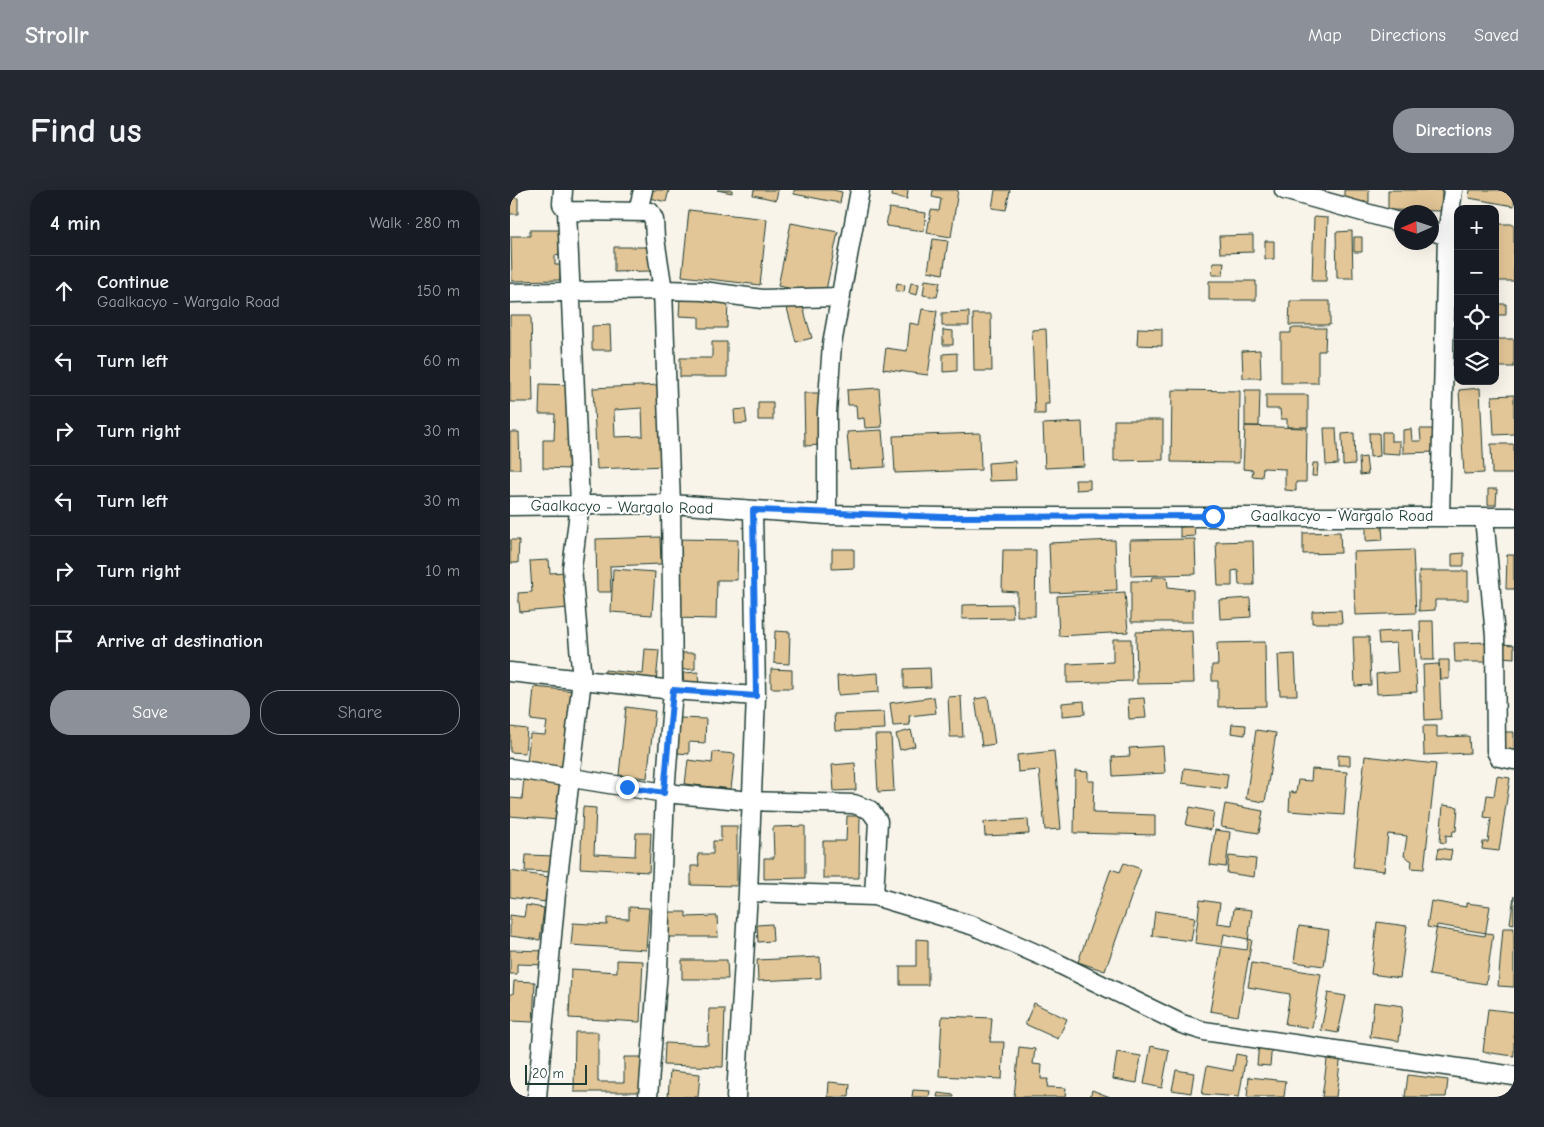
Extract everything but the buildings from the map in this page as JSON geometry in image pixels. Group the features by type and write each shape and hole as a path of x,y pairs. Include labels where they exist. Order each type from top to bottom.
{"street":[{"path":"537,1097 556,893 582,680 572,568 580,504 572,292 567,211 562,204 563,190"},
{"path":"638,211 643,190"},
{"path":"827,515 827,412 832,344 860,190"},
{"path":"1284,190 1394,221"},
{"path":"1440,516 1439,233 1453,190"},
{"path":"567,211 650,212 654,220 663,290 671,504 673,690 664,793 658,969 648,1097"},
{"path":"510,293 663,290 703,291 762,299 841,297"},
{"name":"Gaalkacyo - Wargalo Road","path":"510,506 671,504 827,515 944,517 1514,517"},
{"path":"736,1097 748,892 756,696 753,510"},
{"path":"1484,517 1496,636 1496,752 1499,757 1514,760"},
{"path":"510,672 673,690 756,696"},
{"path":"510,768 571,776 664,793 751,801 854,804 870,810 878,821 874,896"},
{"path":"748,892 874,896 974,926 1053,961 1182,1024 1204,1031 1514,1076"}],"route":[{"path":"627,787 664,793 673,690 756,696 753,510 827,515 944,517 1213,516"}]}
